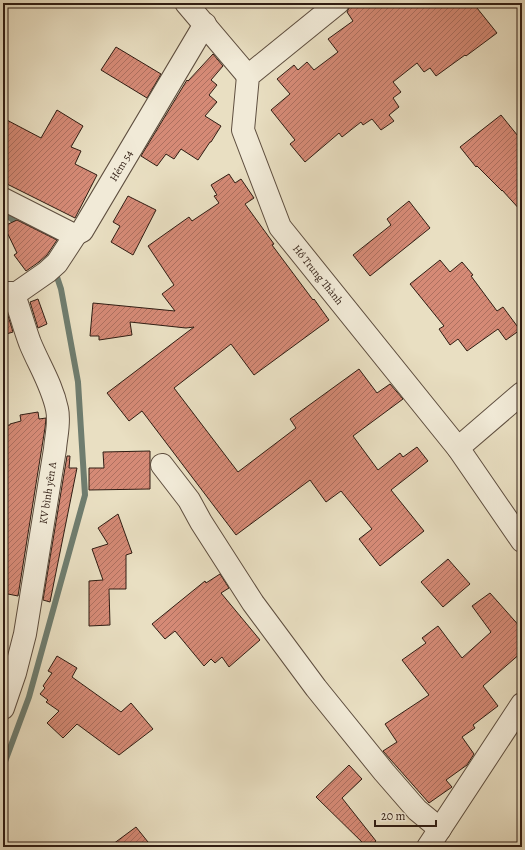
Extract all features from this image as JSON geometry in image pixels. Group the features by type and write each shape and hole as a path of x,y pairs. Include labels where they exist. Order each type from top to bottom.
{"street":[{"path":"186,3 248,76 338,3"},
{"name":"Hẻm 54","path":"9,295 52,268 76,234 82,231 205,24"},
{"name":"Hồ Trung Thành","path":"248,76 243,130 280,227 458,448 522,541"},
{"path":"3,199 70,233 76,234"},
{"name":"KV bình yên A","path":"3,708 15,673 26,628 58,423 58,410 54,398 9,295"},
{"path":"458,448 522,393"},
{"path":"162,465 189,500 201,522 253,603 312,682 384,772 417,810 434,838 522,704"}],"building":[{"path":"354,3 473,3 497,33 436,76 430,68 424,72 417,63 393,82 401,92 393,98 399,107 389,115 394,121 381,130 372,119 363,125 361,122 342,137 339,133 305,162 290,144 295,140 271,110 290,94 277,79 294,65 298,70 307,62 314,70 338,52 328,39 353,21 347,12 350,6"},
{"path":"116,47 161,74 147,98 101,70"},
{"path":"213,54 223,66 211,80 217,85 209,95 217,102 205,116 221,126 198,160 181,149 174,159 166,154 157,166 141,156 187,80 188,81"},
{"path":"57,110 83,126 71,147 81,151 75,164 97,175 75,218 3,182 3,118 41,138"},
{"path":"501,115 522,141 522,212 502,190 477,166 476,167 460,147"},
{"path":"229,174 235,183 241,179 254,198 245,204 274,244 272,245 329,320 254,375 231,344 174,388 238,472 296,428 290,419 359,369 377,393 390,384 403,399 353,436 378,470 400,453 403,457 417,447 428,461 391,490 424,531 380,566 359,539 372,529 341,491 326,502 310,480 236,535 142,411 129,421 107,393 194,327 186,328 130,322 132,335 99,340 99,336 90,336 93,303 175,311 162,294 174,285 148,246 189,217 192,221 219,203 214,196 217,195 211,185"},
{"path":"128,196 156,210 133,255 111,242 120,226 113,222"},
{"path":"409,201 430,228 370,276 353,255 391,225 387,219"},
{"path":"17,220 57,240 47,255 26,271 14,255 17,253 4,226"},
{"path":"440,260 450,272 462,262 473,275 471,276 497,311 503,307 520,330 506,340 498,329 467,351 458,339 450,345 439,329 444,326 410,284"},
{"path":"38,299 47,324 38,328 30,302"},
{"path":"6,309 13,332 3,335 3,310"},
{"path":"38,412 39,419 46,418 45,428 18,596 3,593 3,426 21,421 20,415"},
{"path":"150,451 150,489 89,490 89,468 104,468 103,452"},
{"path":"67,456 70,456 69,468 77,468 50,602 43,600"},
{"path":"118,514 132,553 126,555 126,589 109,589 110,625 89,626 89,581 103,580 92,549 108,544 98,528"},
{"path":"448,559 470,584 443,607 421,582"},
{"path":"220,574 229,588 221,593 260,640 229,667 222,657 215,663 211,659 204,666 175,631 165,639 152,624 205,581 206,583"},
{"path":"490,593 522,629 522,652 483,686 498,706 473,725 475,728 462,737 474,754 467,765 446,780 452,787 429,803 383,751 397,742 385,724 429,695 402,660 426,643 422,638 438,626 462,658 491,632 472,606"},
{"path":"57,656 77,668 72,677 121,712 131,703 153,729 119,755 77,724 63,738 47,723 59,711 46,702 48,700 40,694 45,688 43,686 52,673 48,671"},
{"path":"349,765 362,779 342,798 376,841 369,847 367,847 316,797"},
{"path":"136,827 152,847 109,847"}],"waterway":[{"path":"3,212 20,226"},
{"path":"3,767 29,697 85,495 78,382 61,289 55,271"}]}
